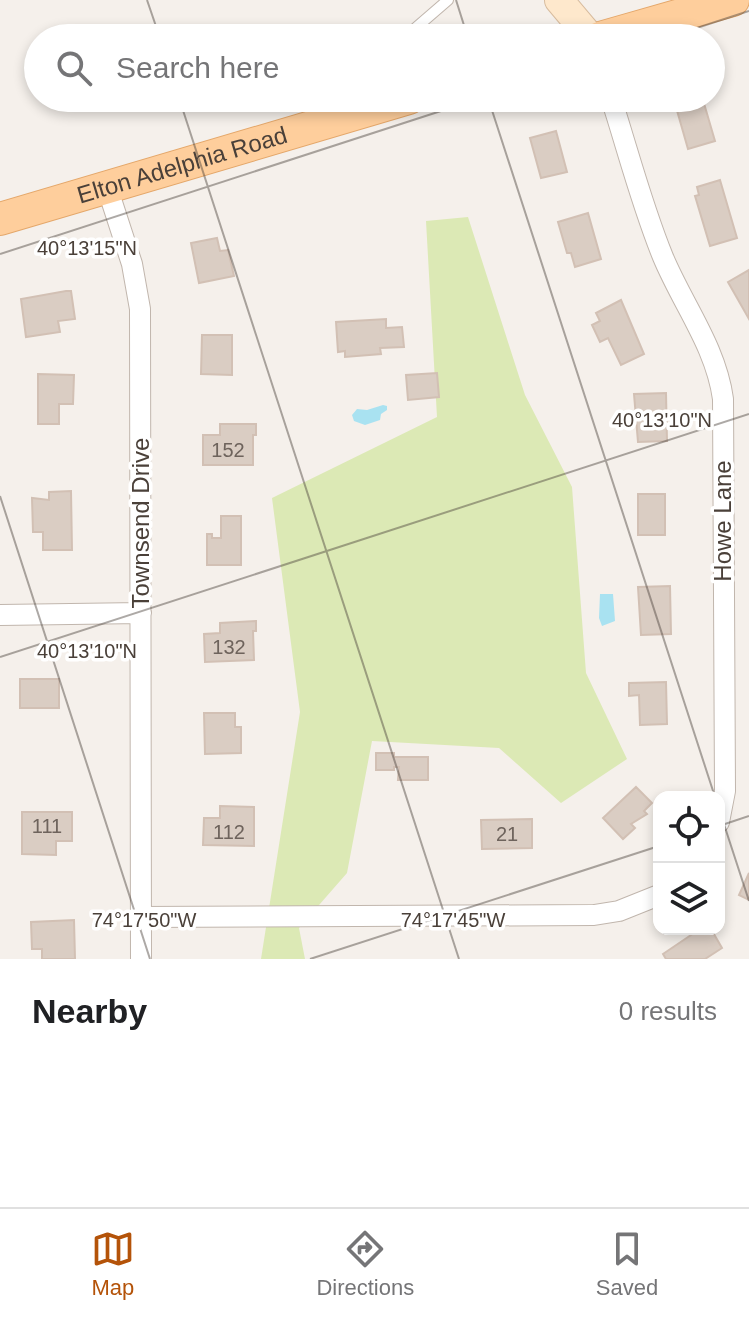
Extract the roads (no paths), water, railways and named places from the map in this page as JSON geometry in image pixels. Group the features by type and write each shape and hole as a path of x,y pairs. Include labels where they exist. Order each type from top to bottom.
{"main road":[{"path":"649,24 733,0"},
{"name":"Elton Adelphia Road","path":"0,219 355,112"}],"street":[{"path":"559,0 579,24"},
{"name":"Howe Lane","path":"615,112 656,240 713,358 720,380 723,399 725,791"},
{"name":"Townsend Drive","path":"107,187 132,264 140,309 141,959"},
{"path":"0,615 141,613"},
{"path":"141,917 594,915 619,911 653,897"}],"lane":[{"path":"420,24 448,0"}],"water":[{"path":"387,406 387,410 381,414 380,420 365,425 354,421 352,415 357,409 367,410"},
{"path":"600,594 613,594 615,621 602,626 599,618"}]}
